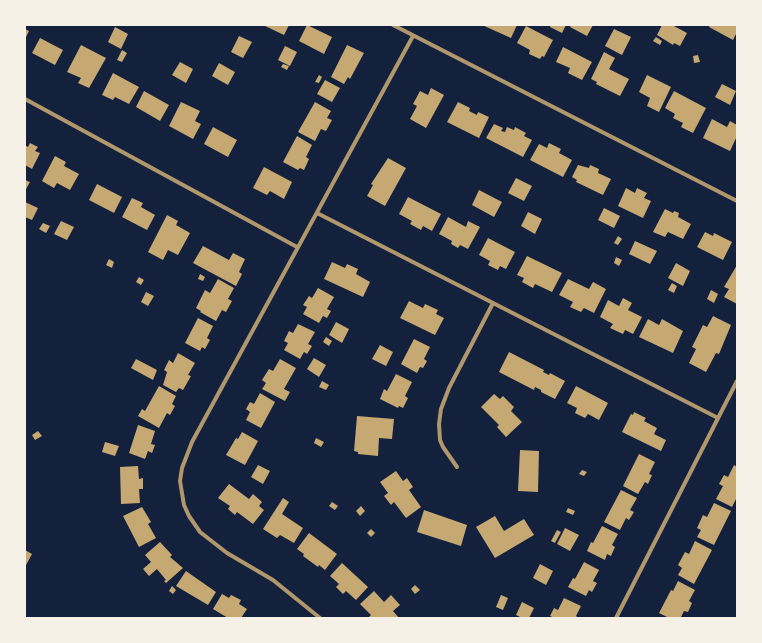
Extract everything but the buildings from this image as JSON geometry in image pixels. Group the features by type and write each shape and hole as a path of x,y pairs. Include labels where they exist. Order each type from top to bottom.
{"street":[{"path":"393,25 737,201"},
{"path":"320,618 273,580 227,553 200,532 189,516 184,505 180,481 185,456 192,442 413,36"},
{"path":"25,99 297,247"},
{"path":"317,213 718,418"},
{"path":"457,467 440,440 439,424 441,409 449,388 493,303"},
{"path":"616,618 737,381"}]}
